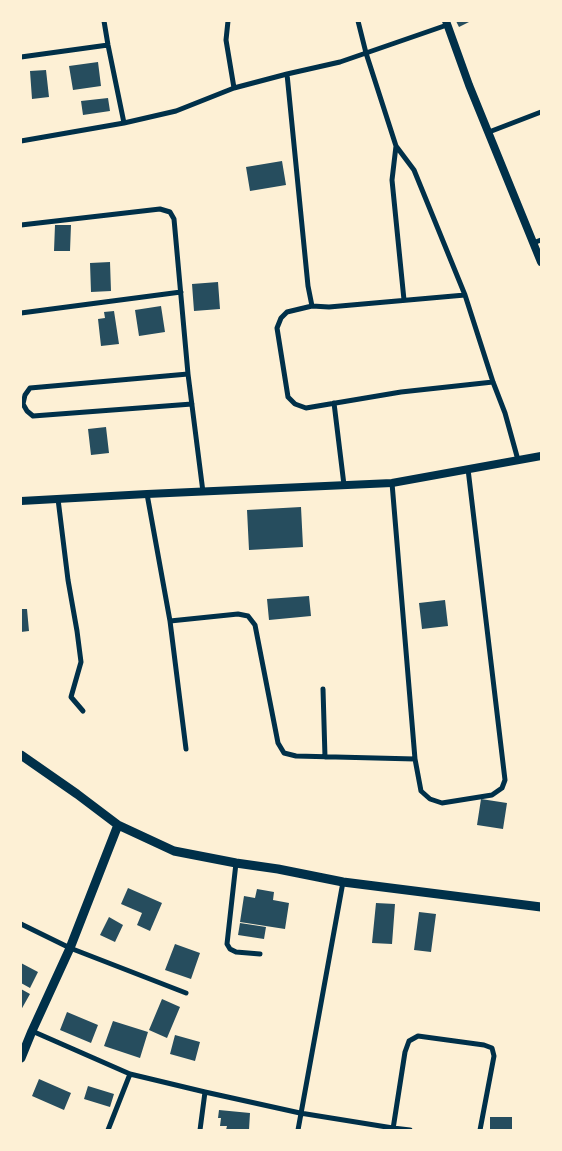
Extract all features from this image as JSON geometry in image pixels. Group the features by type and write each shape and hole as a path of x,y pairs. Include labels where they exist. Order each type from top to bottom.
{"main road":[{"path":"21,755 118,825 174,851 342,882 541,907"},
{"path":"21,1058 70,948 118,825"}],"street":[{"path":"104,21 124,123"},
{"path":"228,21 226,40 234,88"},
{"path":"358,21 366,53 396,146 414,170 466,295 518,460"},
{"path":"21,141 124,123 176,111 234,88 340,62 446,23 541,262"},
{"path":"21,57 108,45"},
{"path":"287,74 308,286 312,306"},
{"path":"489,132 541,112"},
{"path":"396,146 392,180 404,300"},
{"path":"21,225 160,209 170,212 174,219 188,374 203,492"},
{"path":"533,243 541,240"},
{"path":"21,312 181,292"},
{"path":"466,295 329,307 312,306 287,312 281,318 277,328 288,396 295,404 306,408 401,392 493,382"},
{"path":"188,374 30,388 25,395 23,404 26,411 33,416 192,404"},
{"path":"334,404 344,485"},
{"path":"21,501 392,484 541,456"},
{"path":"392,484 415,759 422,791 430,799 442,803 492,795 502,788 505,780 468,469"},
{"path":"147,494 170,621 186,749"},
{"path":"58,499 81,662 71,697 83,711"},
{"path":"170,621 238,614 248,616 255,625 278,743 284,753 296,756 415,759"},
{"path":"323,690 325,757"},
{"path":"236,863 227,944 230,949 236,952 260,954"},
{"path":"298,1130 342,882"},
{"path":"21,924 70,948 186,993"},
{"path":"32,1031 130,1074 300,1113 393,1129 410,1130"},
{"path":"393,1129 405,1052 409,1041 418,1036 484,1044 492,1048 494,1056 480,1130"},
{"path":"108,1130 130,1074"},
{"path":"200,1130 205,1092"}],"building":[{"path":"456,21 471,21 459,27"},
{"path":"98,62 101,86 73,90 69,66"},
{"path":"46,70 49,97 32,99 30,71"},
{"path":"108,98 110,111 83,115 81,101"},
{"path":"282,161 286,185 250,191 246,167"},
{"path":"55,225 71,225 70,251 54,251"},
{"path":"110,262 111,291 91,292 90,263"},
{"path":"218,282 220,309 194,311 192,284"},
{"path":"161,306 165,332 139,336 135,310"},
{"path":"114,311 119,344 101,346 98,319 105,318 104,312"},
{"path":"106,427 109,453 91,455 88,429"},
{"path":"301,507 303,547 249,550 247,510"},
{"path":"309,596 311,616 269,620 267,599"},
{"path":"445,600 448,626 422,629 419,603"},
{"path":"21,609 27,609 29,631 21,632"},
{"path":"481,799 507,803 503,829 477,825"},
{"path":"128,888 162,903 150,931 137,925 142,913 121,904"},
{"path":"257,889 274,892 273,900 289,903 285,929 240,922 244,896 255,898"},
{"path":"376,903 395,904 392,944 372,943"},
{"path":"419,912 436,914 431,952 414,950"},
{"path":"109,917 123,925 115,942 100,935"},
{"path":"240,923 266,927 264,939 238,935"},
{"path":"175,944 200,953 191,979 165,970"},
{"path":"21,963 38,972 30,988 21,983"},
{"path":"21,989 30,994 21,1010"},
{"path":"162,999 180,1007 167,1038 149,1030"},
{"path":"67,1012 98,1025 91,1043 60,1030"},
{"path":"113,1021 148,1032 140,1058 104,1046"},
{"path":"175,1035 200,1042 195,1061 170,1054"},
{"path":"39,1079 71,1093 64,1110 32,1096"},
{"path":"88,1086 114,1094 110,1107 84,1099"},
{"path":"219,1110 250,1113 249,1130 226,1130 227,1126 220,1126"},
{"path":"490,1117 512,1117 512,1130 490,1130"}]}
